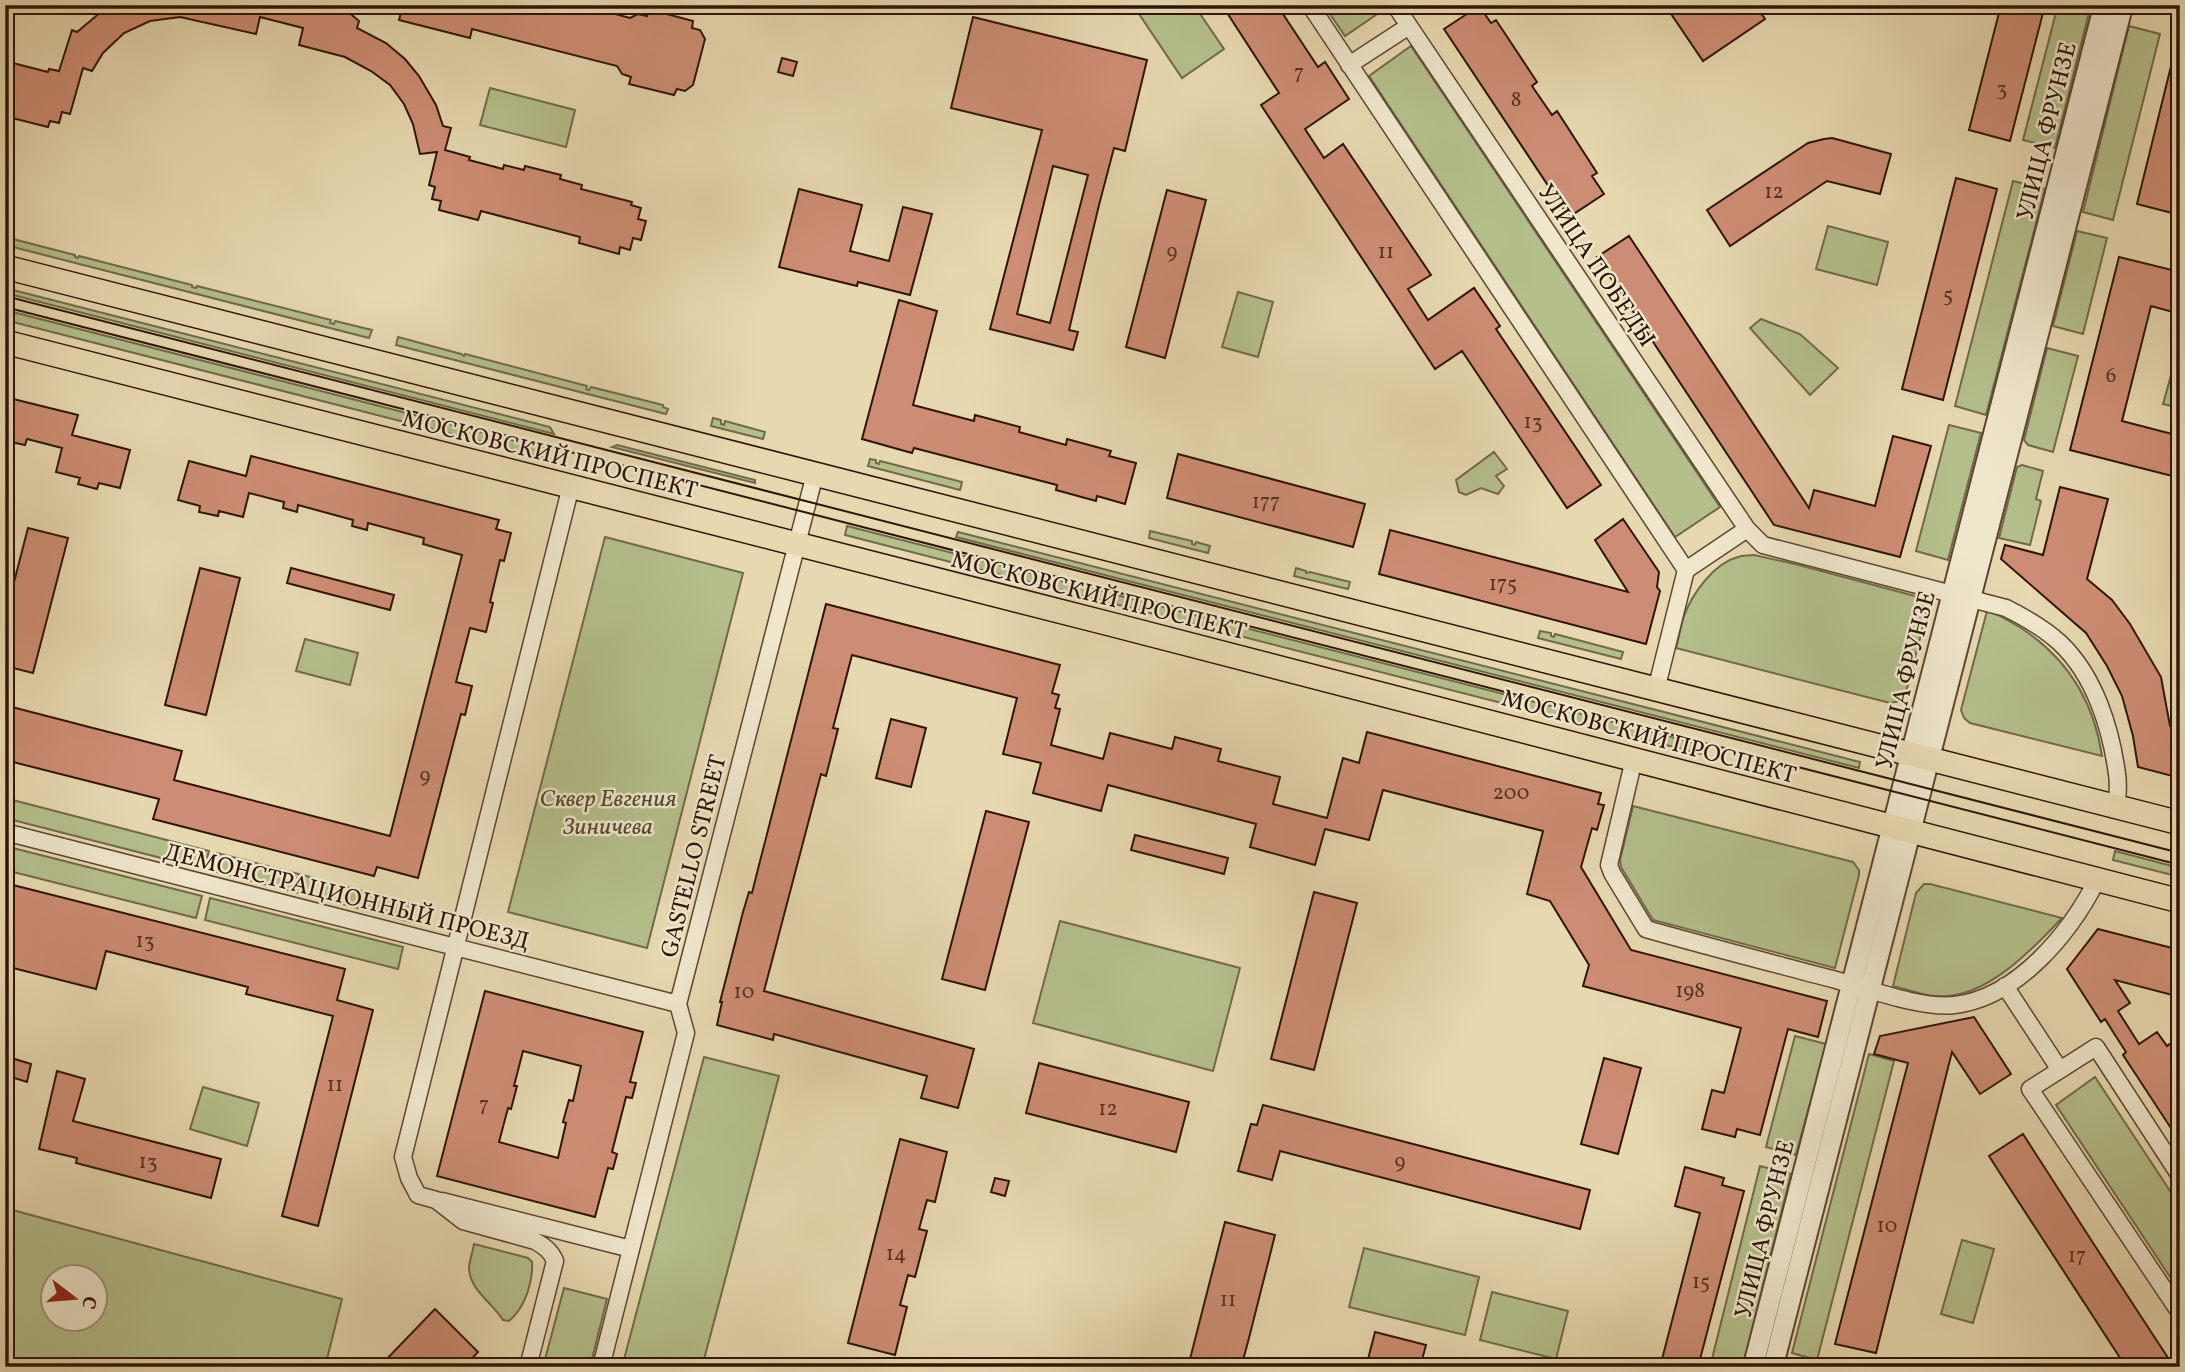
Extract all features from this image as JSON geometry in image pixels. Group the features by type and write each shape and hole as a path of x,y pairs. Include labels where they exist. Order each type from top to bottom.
{"main road":[{"name":"МОСКОВСКИЙ ПРОСПЕКТ","path":"5,267 2180,823"},
{"name":"МОСКОВСКИЙ ПРОСПЕКТ","path":"5,342 2180,901"}],"street":[{"path":"1310,5 1686,570"},
{"name":"УЛИЦА ПОБЕДЫ","path":"1395,5 1747,529"},
{"name":"УЛИЦА ФРУНЗЕ","path":"1754,1367 1861,987 1902,829 2104,5"},
{"name":"УЛИЦА ФРУНЗЕ","path":"1961,597 2123,5"},
{"path":"1349,65 1409,26"},
{"name":"GASTELLO STREET","path":"601,1367 686,1033 678,1004 815,474"},
{"path":"571,486 403,1157 409,1178 418,1195 631,1249"},
{"path":"1656,690 1686,570 1747,529 1763,545 2007,608 2033,621 2062,645 2096,696 2107,727 2118,776 2117,807"},
{"path":"1634,759 1609,865 1646,929 1861,987 1937,1006 1973,1001 2005,986 2046,952 2068,929 2097,880"},
{"name":"ДЕМОНСТРАЦИОННЫЙ ПРОЕЗД","path":"5,832 678,1004"},
{"path":"2005,986 2060,1070"},
{"name":"УЛИЦА ФРУНЗЕ","path":"1773,1367 1861,987"},
{"path":"2180,1177 2096,1047 2030,1089 2180,1313"},
{"path":"436,1200 463,1221 535,1241 552,1254 555,1261 528,1367"}],"green space":[{"path":"1133,5 1194,5 1224,49 1182,78"},
{"path":"1324,5 1384,5 1386,8 1345,36"},
{"path":"2058,5 2091,5 2055,148 2023,140"},
{"path":"2129,26 2160,34 2113,220 2083,212"},
{"path":"1411,46 1720,507 1675,537 1369,76"},
{"path":"490,88 575,110 566,147 480,125"},
{"path":"2013,181 2045,189 1986,415 1955,406"},
{"path":"1828,226 1888,242 1877,285 1816,269"},
{"path":"2077,231 2107,238 2083,334 2053,326"},
{"path":"5,237 78,258 79,256 192,287 197,286 331,320 330,323 334,324 335,321 372,330 369,338 5,245"},
{"path":"5,288 550,427 554,434 5,293"},
{"path":"1238,292 1273,302 1258,357 1222,347"},
{"path":"5,310 551,450 545,458 5,320"},
{"path":"1761,319 1800,334 1838,368 1810,395 1750,328"},
{"path":"398,337 587,386 586,389 589,390 591,387 663,405 668,409 666,414 396,345"},
{"path":"2180,343 2180,408 2163,404"},
{"path":"2047,348 2078,356 2053,452 2028,445 2024,440"},
{"path":"713,418 721,420 724,425 725,421 765,432 763,439 711,426"},
{"path":"1949,425 1981,433 1948,560 1916,551"},
{"path":"617,445 755,480 755,483 612,447"},
{"path":"1494,452 1507,469 1496,476 1504,486 1498,494 1481,488 1466,495 1459,492 1456,480"},
{"path":"870,459 879,464 880,461 962,482 960,490 868,466"},
{"path":"2022,465 2043,471 2036,499 2041,501 2030,545 1999,538 2017,467"},
{"path":"847,526 1703,745 1701,754 845,535"},
{"path":"1150,531 1192,541 1195,545 1196,542 1210,546 1208,553 1149,538"},
{"path":"958,532 1860,762 1859,768 956,537"},
{"name":"Сквер Евгения Зиничева","path":"605,537 743,573 647,948 508,912"},
{"path":"1754,555 1930,600 1906,692 1900,701 1890,703 1676,648 1684,616 1705,580 1729,560"},
{"path":"1296,568 1306,573 1350,582 1348,589 1294,576"},
{"path":"1987,611 2021,628 2065,667 2085,700 2102,756 1970,723 1964,718 1961,710"},
{"path":"1540,631 1551,633 1554,637 1555,634 1623,652 1621,659 1538,638"},
{"path":"305,639 358,653 350,685 296,671"},
{"path":"5,798 209,851 204,869 5,818"},
{"path":"1633,806 1853,862 1859,875 1835,968 1653,920 1621,867 1620,860"},
{"path":"5,846 202,896 196,918 5,870"},
{"path":"2115,851 2180,868 2180,877 2113,860"},
{"path":"217,853 314,878 310,896 213,871"},
{"path":"324,881 416,905 411,922 320,898"},
{"path":"1924,884 2062,918 2022,958 1989,982 1953,995 1919,993 1893,986 1916,893"},
{"path":"210,898 403,947 398,969 205,920"},
{"path":"1060,921 1240,968 1213,1071 1033,1023"},
{"path":"1795,1036 1826,1044 1796,1155 1766,1147"},
{"path":"1869,1054 1894,1061 1817,1360 1792,1353"},
{"path":"704,1057 779,1076 702,1367 622,1367"},
{"path":"2095,1077 2180,1206 2180,1292 2056,1105"},
{"path":"203,1087 259,1103 247,1146 190,1129"},
{"path":"1760,1166 1791,1174 1743,1367 1710,1367"},
{"path":"5,1208 342,1299 325,1367 5,1367"},
{"path":"1962,1240 1994,1249 1973,1323 1941,1314"},
{"path":"474,1244 528,1258 532,1262 527,1294 515,1316 509,1321 503,1320 473,1282 469,1267"},
{"path":"1364,1248 1479,1277 1465,1335 1349,1307"},
{"path":"564,1288 607,1299 590,1367 543,1367"},
{"path":"1492,1292 1568,1311 1556,1359 1480,1340"}],"building":[{"path":"114,5 340,5 359,21 357,28 386,43 405,59 419,76 436,105 443,126 451,128 445,150 503,169 504,165 524,170 525,166 561,175 560,179 582,185 581,189 632,202 631,205 641,208 638,219 646,221 641,240 633,238 630,250 620,247 619,254 579,243 580,237 481,211 478,220 439,210 441,201 432,199 435,187 429,185 437,152 420,154 413,124 404,104 390,85 345,57 299,45 303,28 260,17 256,34 180,17 150,21 124,33 103,53 92,71 83,68 70,114 62,112 59,123 50,121 48,127 8,117 9,110 5,109 5,61 48,72 49,69 59,71 72,30 77,32 102,11"},
{"path":"403,5 582,5 630,18 638,14 647,16 648,9 693,21 692,28 700,30 705,39 693,85 685,91 677,89 674,95 629,84 631,77 622,74 617,66 472,29 470,38 399,20"},
{"path":"1222,5 1277,5 1318,67 1325,62 1349,99 1305,129 1324,158 1343,144 1431,275 1408,289 1428,320 1474,288 1500,326 1496,329 1601,485 1567,508 1462,351 1435,369 1261,105 1279,93"},
{"path":"1665,5 1755,5 1765,19 1703,61"},
{"path":"2001,5 2045,5 2010,141 1969,130"},
{"path":"1479,6 1491,23 1496,20 1537,82 1532,86 1552,115 1557,111 1597,173 1592,176 1604,194 1569,217 1444,29"},
{"path":"973,17 1147,60 1125,151 1114,148 1099,205 1069,330 1078,332 1073,350 990,329 1042,130 951,108","holes":["1053,166 1088,175 1050,323 1017,314"]},
{"path":"2174,54 2180,54 2180,198 2176,214 2137,204"},
{"path":"782,58 797,62 793,76 778,72"},
{"path":"1832,138 1891,154 1880,194 1827,181 1730,246 1707,210 1808,143"},
{"path":"1956,178 1997,189 1943,400 1902,389"},
{"path":"799,189 862,205 850,251 889,261 903,207 932,214 910,295 858,282 857,286 779,267"},
{"path":"1167,190 1206,200 1165,358 1126,347"},
{"path":"1629,236 1809,508 1814,490 1875,506 1893,436 1931,446 1900,557 1774,525 1597,257"},
{"path":"2119,257 2180,272 2180,314 2151,306 2122,421 2180,436 2180,478 2070,450"},
{"path":"899,300 937,311 913,405 974,421 975,415 1020,427 1019,432 1066,445 1067,439 1111,451 1109,456 1136,463 1125,504 1097,496 1096,501 1056,490 1057,485 914,448 912,453 862,439"},
{"path":"5,397 78,415 72,435 130,450 120,488 99,483 97,489 78,484 80,478 56,472 62,448 27,439 25,445 11,442 13,435 5,433"},
{"path":"1178,454 1365,504 1353,547 1167,498"},
{"path":"251,456 499,520 496,529 511,533 504,561 500,560 486,632 470,628 456,682 472,686 465,715 461,714 418,878 377,867 374,876 153,819 159,799 5,760 5,718 8,706 182,751 174,780 390,836 462,555 423,544 424,538 368,523 367,530 352,526 353,520 298,505 297,512 283,508 284,502 249,493 243,517 219,511 218,516 199,512 200,506 178,500 189,461 246,476"},
{"path":"2060,487 2108,499 2087,579 2112,600 2130,624 2161,677 2170,726 2180,728 2180,778 2138,767 2122,696 2086,633 2001,559 2005,545 2043,555"},
{"path":"1623,519 1659,572 1657,587 1660,591 1646,644 1379,574 1390,530 1628,592 1595,540"},
{"path":"28,528 68,538 33,673 5,666 5,617"},
{"path":"200,568 240,578 206,715 165,705"},
{"path":"291,568 394,595 390,610 287,583"},
{"path":"826,604 1060,665 1052,693 1059,695 1055,708 1060,709 1051,745 1103,759 1110,733 1172,749 1175,737 1221,749 1218,761 1280,777 1273,804 1327,818 1343,758 1359,763 1367,732 1601,793 1598,804 1604,805 1597,830 1592,828 1581,867 1631,950 1827,1001 1818,1037 1788,1029 1760,1135 1737,1129 1735,1137 1702,1129 1712,1090 1724,1093 1741,1028 1583,986 1589,965 1550,901 1527,894 1543,831 1383,790 1369,840 1325,829 1315,865 1250,847 1256,824 1108,785 1101,811 1033,793 1041,763 1003,754 1017,698 852,655 833,728 838,729 826,776 821,774 764,991 974,1049 958,1108 921,1098 927,1076 774,1034 773,1040 717,1025 720,1002 743,912 749,892 752,893"},
{"path":"891,719 926,728 911,787 876,778"},
{"path":"986,811 1029,822 985,990 942,979"},
{"path":"1135,835 1228,858 1224,874 1131,850"},
{"path":"5,883 345,969 337,1000 373,1010 318,1226 282,1216 333,1016 246,994 248,987 106,951 96,989 5,966"},
{"path":"1314,892 1357,903 1314,1070 1271,1059"},
{"path":"2098,929 2180,950 2180,997 2115,980 2130,1003 2118,1011 2139,1044 2157,1032 2167,1046 2174,1041 2180,1050 2180,1142 2123,1055 2126,1052 2105,1019 2101,1022 2067,969"},
{"path":"485,991 643,1032 630,1082 636,1083 632,1098 626,1097 612,1152 617,1154 613,1169 608,1168 595,1217 437,1176","holes":["523,1051 581,1066 573,1101 569,1100 563,1122 566,1123 558,1158 499,1142 508,1108 511,1109"]},
{"path":"1974,1017 2011,1074 1980,1094 1952,1052 1876,1353 1835,1344 1908,1063 1874,1054 1880,1036"},
{"path":"5,1056 31,1064 27,1082 5,1075"},
{"path":"1604,1058 1641,1068 1618,1154 1581,1144"},
{"path":"1039,1063 1189,1102 1176,1152 1026,1113"},
{"path":"57,1071 85,1079 73,1121 221,1159 211,1198 76,1163 77,1158 39,1149"},
{"path":"1263,1105 1590,1190 1580,1229 1280,1151 1272,1180 1238,1171 1251,1124 1257,1125"},
{"path":"2023,1134 2174,1367 2126,1367 2005,1181 1989,1156"},
{"path":"900,1139 947,1152 935,1202 927,1200 919,1229 927,1231 915,1277 908,1275 900,1305 907,1307 895,1355 848,1343"},
{"path":"1685,1167 1724,1178 1722,1185 1744,1191 1698,1367 1660,1367 1700,1213 1675,1206"},
{"path":"995,1178 1009,1181 1005,1196 991,1192"},
{"path":"1225,1222 1275,1235 1249,1338 1242,1364 1232,1361 1231,1367 1188,1367"},
{"path":"435,1309 478,1352 464,1367 379,1367"},
{"path":"1375,1332 1426,1345 1420,1367 1366,1367"}],"tram line":[{"path":"5,296 2180,853"},
{"path":"5,307 2180,865"}]}
